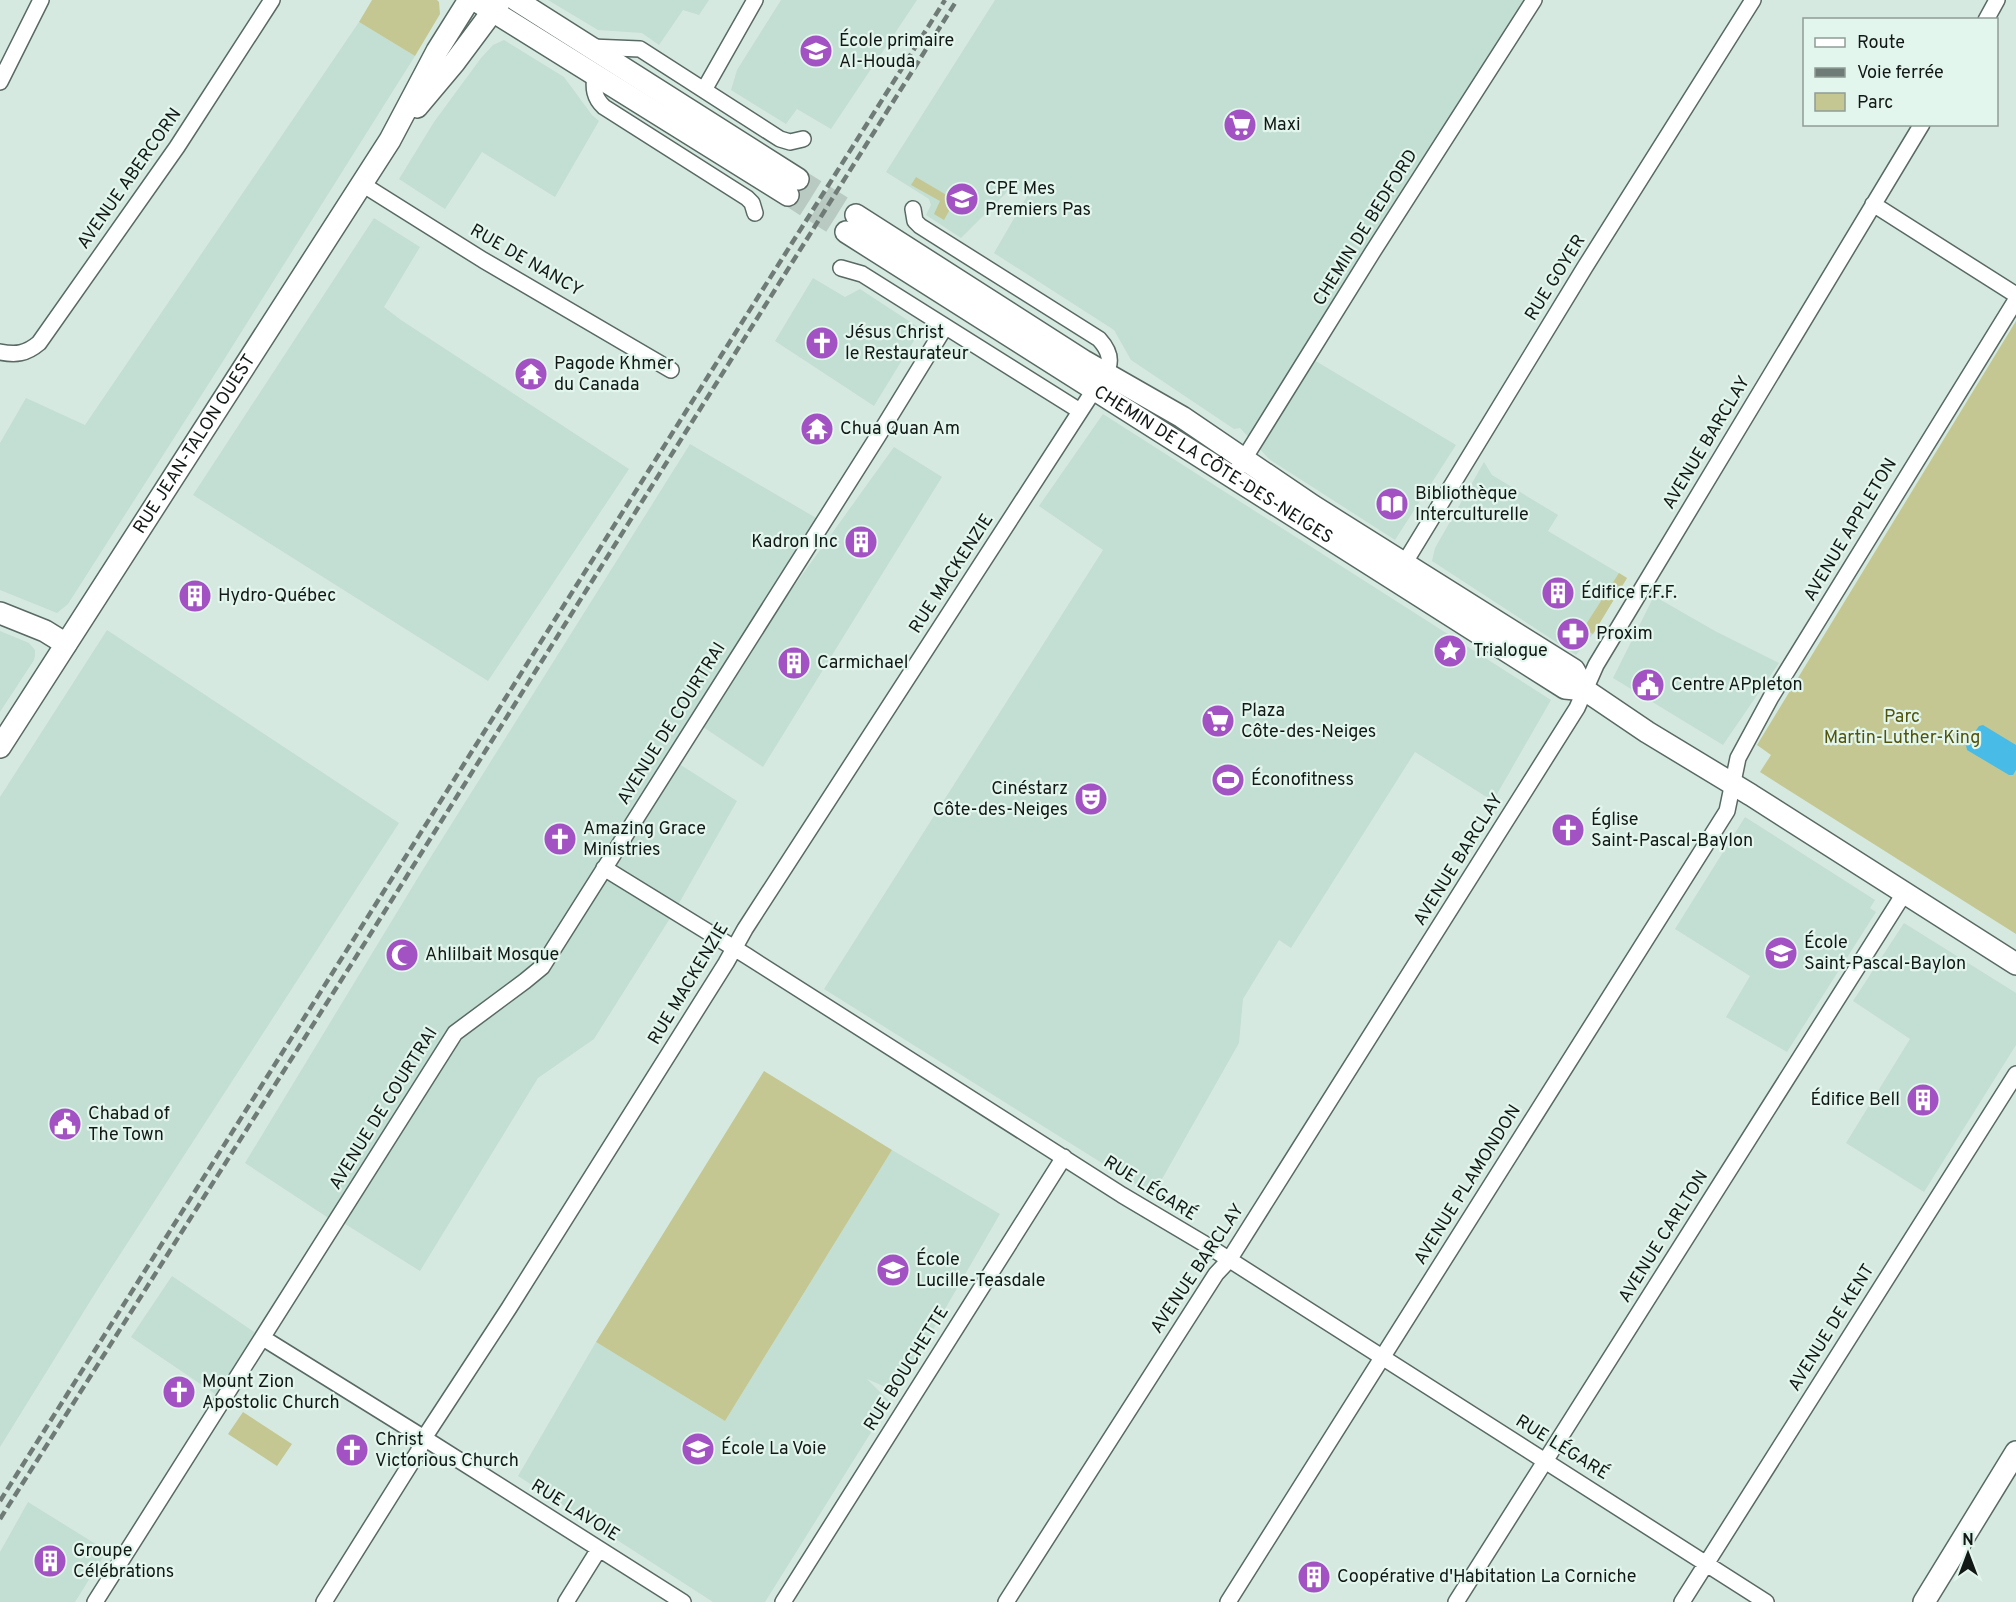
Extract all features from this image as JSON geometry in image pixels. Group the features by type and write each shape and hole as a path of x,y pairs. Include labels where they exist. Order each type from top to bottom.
{"main road":[{"name":"RUE JEAN-TALON OUEST","path":"0,747 390,140 437,51 469,0"},
{"path":"475,0 497,6 595,75 793,187 590,47 516,0"},
{"name":"RUE JEAN-TALON OUEST","path":"390,140 454,63 497,6"},
{"name":"CHEMIN DE LA CÔTE-DES-NEIGES","path":"851,224 1400,571 1574,670 1585,690 1647,732 1905,892 2016,964"},
{"path":"0,613 50,633 66,644"},
{"path":"1924,1602 2016,1452"}],"street":[{"path":"0,81 41,0"},
{"name":"AVENUE ABERCORN","path":"0,352 19,354 39,343 177,147 272,0"},
{"path":"704,90 755,0"},
{"name":"CHEMIN DE BEDFORD","path":"1238,468 1533,0"},
{"name":"RUE GOYER","path":"1400,571 1580,276 1753,0"},
{"path":"1987,18 1997,0"},
{"path":"590,47 640,49 783,141 803,139"},
{"path":"595,75 595,97 604,108 747,198 756,213"},
{"name":"AVENUE BARCLAY","path":"1006,1602 1216,1274 1228,1260 1577,708 1596,665 1921,126"},
{"name":"RUE DE NANCY","path":"362,184 483,260 671,370"},
{"path":"1873,204 2016,295"},
{"name":"CHEMIN DE LA CÔTE-DES-NEIGES","path":"913,209 914,218 920,226 1099,339 1106,348 1110,360 1100,381"},
{"name":"CHEMIN DE LA CÔTE-DES-NEIGES","path":"841,268 862,274 1080,411"},
{"name":"AVENUE APPLETON","path":"1733,785 1738,758 1771,697 2016,300"},
{"name":"AVENUE DE COURTRAI","path":"94,1602 455,1033 542,967 945,327"},
{"name":"RUE MACKENZIE","path":"324,1602 418,1452 424,1438 509,1308 745,929 1100,381"},
{"name":"AVENUE PLAMONDON","path":"1228,1602 1727,811 1733,785"},
{"name":"RUE LÉGARÉ","path":"604,868 1228,1260 1766,1602"},
{"name":"AVENUE CARLTON","path":"1456,1602 1905,892"},
{"name":"AVENUE DE KENT","path":"1682,1602 2016,1074"},
{"name":"RUE BOUCHETTE","path":"783,1602 1064,1157"},
{"name":"RUE LAVOIE","path":"263,1338 682,1602"},
{"path":"566,1602 599,1549"}],"shaded area":[{"path":"548,0 709,0 699,15 683,10 659,45 642,33 598,30"},
{"name":"École primaire Al-Houda","path":"781,0 917,0 831,129 797,109 786,124 731,90 737,70"},
{"path":"995,0 1533,0 1309,357 1456,445 1395,540 1269,459 1240,428 1234,429 1131,360 1114,330 994,253 1027,196 1011,185 1005,194 961,238 926,215 931,205 929,199 886,172"},
{"path":"359,22 415,56 220,366 68,604 57,613 0,590 0,443 26,398 85,425"},
{"path":"504,40 564,77 599,121 555,197 482,152 445,209 399,179 434,122 481,58 493,45"},
{"path":"374,218 420,247 384,307 629,469 488,681 193,495"},
{"path":"813,278 845,297 860,289 921,329 874,406 775,341"},
{"path":"1103,414 1551,700 1493,801 1415,752 1291,948 1279,940 1243,999 1239,1043 1153,1195 824,989 1103,550 1039,506"},
{"path":"690,444 823,522 710,703 894,447 942,477 763,767 697,723 673,760 737,801 674,912 594,1039 538,1078 420,1271 342,1222 333,1221 245,1163 422,871"},
{"path":"1484,462 1492,475 1558,515 1548,531 1627,578 1593,634 1576,655 1432,561 1435,548"},
{"path":"1654,596 1715,631 1779,663 1723,745 1613,678"},
{"path":"107,630 399,823 99,1287 0,1447 0,797"},
{"path":"0,631 29,643 35,650 35,656 0,712"},
{"name":"École Saint-Pascal-Baylon","path":"1745,817 1875,900 1870,908 1876,912 1787,1052 1726,1017 1750,976 1675,929"},
{"path":"1904,923 2016,993 2016,1045 1924,1192 1846,1143 1910,1039 1853,1001"},
{"name":"École La Voie","path":"892,1150 1000,1214 897,1392 867,1379 890,1402 765,1602 713,1602 518,1476 596,1342 725,1421"},
{"path":"172,1276 263,1338 224,1400 131,1337"},
{"name":"Groupe Célébrations","path":"28,1502 107,1551 75,1602 0,1602 0,1552"}],"green space":[{"path":"372,0 437,0 439,2 440,14 415,56 359,22"},
{"path":"916,177 955,200 944,220 934,214 940,201 911,185"},
{"name":"Parc Martin-Luther-King","path":"2016,321 2016,934 1760,772 1771,755 1757,745"},
{"path":"1619,573 1627,578 1593,634 1583,629"},
{"path":"764,1071 892,1150 725,1421 596,1342"},
{"path":"243,1412 292,1444 277,1466 228,1434"}],"water":[{"path":"1983,725 2016,745 2016,770 2013,775 2009,775 1967,750 1966,745 1979,726"}],"tunnel":[{"path":"798,179 856,215"},
{"path":"788,195 846,232"}],"railway":[{"path":"0,1501 945,0"},
{"path":"0,1519 957,0"}],"place":[{"name":"École primaire Al-Houda","path":"816,51"},
{"name":"Maxi","path":"1240,125"},
{"name":"CPE Mes Premiers Pas","path":"962,199"},
{"name":"Jésus Christ le Restaurateur","path":"822,343"},
{"name":"Pagode Khmer du Canada","path":"531,374"},
{"name":"Chua Quan Am","path":"817,429"},
{"name":"Bibliothèque Interculturelle","path":"1392,504"},
{"name":"Kadron Inc","path":"861,542"},
{"name":"Édifice F.F.F.","path":"1558,593"},
{"name":"Hydro-Québec","path":"195,596"},
{"name":"Proxim","path":"1573,634"},
{"name":"Trialogue","path":"1450,651"},
{"name":"Carmichael","path":"794,663"},
{"name":"Centre APpleton","path":"1648,685"},
{"name":"Plaza Côte-des-Neiges","path":"1218,721"},
{"name":"Éconofitness","path":"1228,780"},
{"name":"Cinéstarz Côte-des-Neiges","path":"1091,799"},
{"name":"Église Saint-Pascal-Baylon","path":"1568,830"},
{"name":"Amazing Grace Ministries","path":"560,839"},
{"name":"École Saint-Pascal-Baylon","path":"1781,953"},
{"name":"Ahlilbait Mosque","path":"402,955"},
{"name":"Édifice Bell","path":"1923,1100"},
{"name":"Chabad of The Town","path":"65,1124"},
{"name":"École Lucille-Teasdale","path":"893,1270"},
{"name":"Mount Zion Apostolic Church","path":"179,1392"},
{"name":"École La Voie","path":"698,1449"},
{"name":"Christ Victorious Church","path":"352,1450"},
{"name":"Groupe Célébrations","path":"50,1561"},
{"name":"Coopérative d'Habitation La Corniche","path":"1314,1577"}]}
